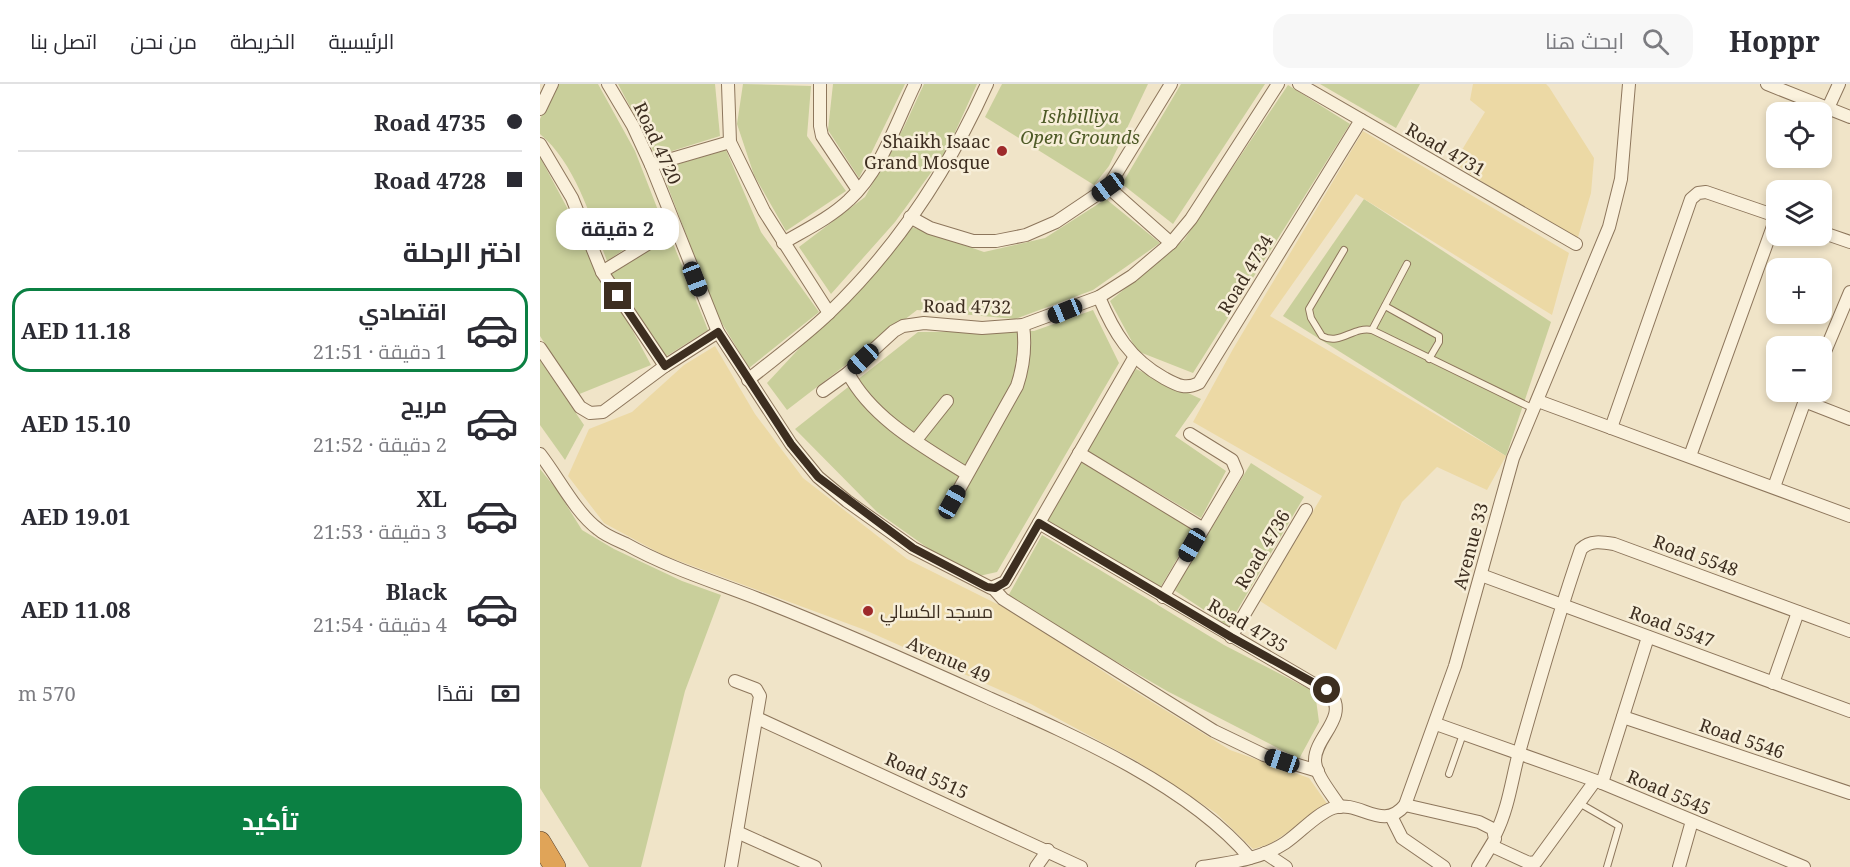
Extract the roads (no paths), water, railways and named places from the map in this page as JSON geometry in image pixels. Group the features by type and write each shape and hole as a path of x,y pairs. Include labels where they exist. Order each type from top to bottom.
{"highway":[{"path":"540,843 555,867"}],"street":[{"path":"540,109 552,84"},
{"name":"Road 4720","path":"608,84 633,126 651,165 718,332 791,444 818,477 913,548 993,588 1003,599 1214,731 1264,755 1318,771"},
{"path":"728,84 730,142 764,212 829,312"},
{"path":"820,84 819,126 822,136 858,190"},
{"path":"783,243 838,209 858,190 875,166 915,84"},
{"path":"748,381 829,312 874,265 910,217 959,141 987,84"},
{"path":"910,217 951,236 996,241 1026,235 1056,222 1108,187 1171,84"},
{"name":"Road 4732","path":"823,391 848,373 894,331 913,323 982,328 1023,325 1099,297 1132,276 1171,243 1191,219 1278,84"},
{"name":"Road 4731","path":"1299,84 1576,244"},
{"name":"Avenue 33","path":"1405,805 1436,724 1481,575 1504,488 1535,404 1609,227 1617,200 1629,84"},
{"path":"1767,84 1813,102"},
{"path":"1831,102 1839,84"},
{"path":"1832,110 1850,117"},
{"name":"Road 4734","path":"1099,297 1117,336 1134,358 1176,385 1192,386 1199,383 1360,120"},
{"path":"651,165 730,142"},
{"path":"540,144 572,198 602,272 665,366"},
{"path":"1108,187 1171,243"},
{"path":"1611,428 1691,199 1698,193 1706,192 1766,213"},
{"path":"602,272 675,227"},
{"path":"1832,236 1850,242"},
{"path":"1690,456 1766,245"},
{"path":"1832,336 1850,292"},
{"path":"952,502 1017,386 1025,356 1023,325"},
{"path":"540,348 580,407 590,413 603,412 665,366 718,332"},
{"path":"993,588 1005,582 1134,358"},
{"path":"848,373 869,404 916,440 967,474"},
{"path":"916,440 947,401"},
{"path":"1774,487 1804,402"},
{"path":"1817,402 1850,419"},
{"path":"1535,404 1690,456 1850,516"},
{"path":"1163,597 1237,472 1232,460 1190,434"},
{"path":"1079,453 1202,528"},
{"name":"Avenue 49","path":"540,454 561,480 576,507 598,529 656,561 858,638 1052,726 1103,752 1185,802 1222,830 1250,858"},
{"name":"Road 4736","path":"1231,637 1306,510"},
{"name":"Road 4735","path":"1039,523 1231,637 1327,690 1335,699 1336,716 1315,756 1318,771"},
{"name":"Road 5548","path":"1562,605 1581,549 1591,543 1614,544 1850,631"},
{"name":"Road 5547","path":"1481,575 1850,711"},
{"path":"1478,867 1492,846 1506,809 1519,753 1562,605"},
{"path":"1773,683 1798,612"},
{"path":"1492,846 1530,863 1536,862 1579,803 1598,782 1623,717 1648,637"},
{"path":"731,867 757,718 759,693 753,687 735,681"},
{"name":"Road 5546","path":"1623,717 1850,793"},
{"name":"Road 5515","path":"757,718 1047,849 1081,867"},
{"name":"Road 5545","path":"1436,724 1598,782 1804,867"},
{"path":"1318,771 1340,807"},
{"path":"1202,867 1265,853 1283,845 1327,811 1340,807 1382,817 1391,816 1405,805 1479,822 1496,833"},
{"path":"1391,816 1402,838 1444,867"},
{"path":"1679,867 1692,821"},
{"path":"737,832 815,867"},
{"path":"1036,867 1047,849"},
{"path":"1265,853 1286,867"}],"lane":[{"path":"1344,250 1311,305 1310,316 1319,333 1330,340 1358,330 1372,330 1429,359 1535,404"},
{"path":"1372,330 1407,264"},
{"path":"1385,306 1439,336 1439,342 1429,359"},
{"path":"1449,774 1463,733"},
{"path":"1579,803 1619,826 1607,867"}],"place":[{"name":"Shaikh Isaac Grand Mosque","path":"1002,151"},
{"name":"مسجد الكسالي","path":"868,611"}],"park label":[{"name":"Ishbilliya Open Grounds","path":"1080,126"}]}
